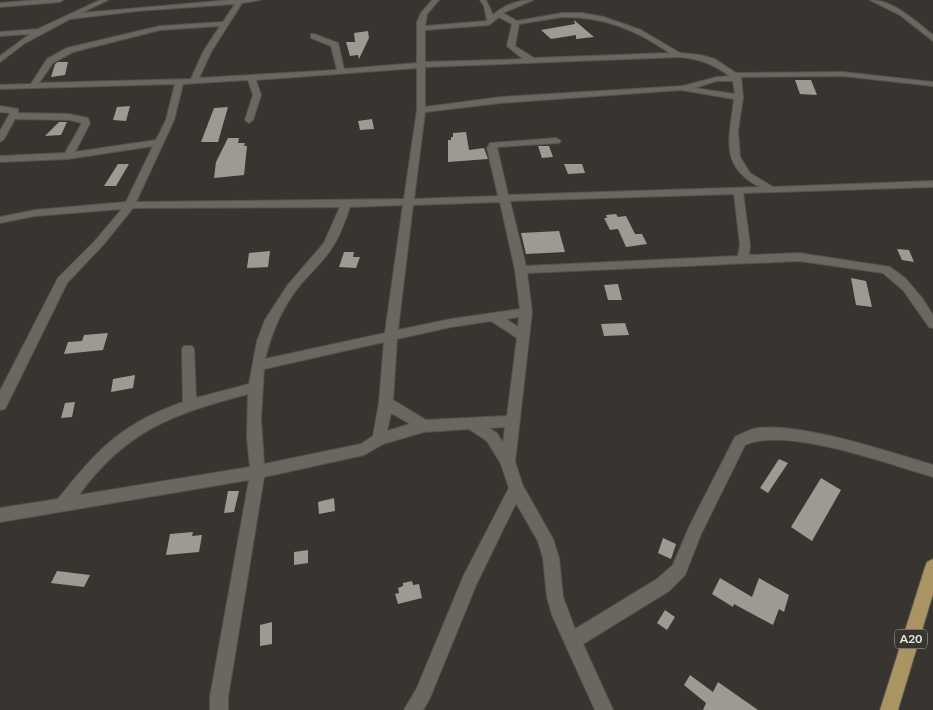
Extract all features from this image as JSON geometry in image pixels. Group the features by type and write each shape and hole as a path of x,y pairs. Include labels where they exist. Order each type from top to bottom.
{"main road":[{"name":"A20","path":"889,710 933,567"}],"street":[{"path":"1,3 60,0"},
{"path":"0,60 12,48 66,18 105,0"},
{"path":"66,18 137,9 257,0"},
{"path":"379,439 386,403 391,336 407,202 421,110 420,28 424,13 436,0"},
{"path":"483,0 488,6 492,21"},
{"path":"420,28 481,24 492,21 508,7 530,0"},
{"path":"874,0 902,14 933,39"},
{"path":"194,81 207,52 240,1"},
{"path":"499,14 516,23 556,15 599,18 638,30 678,55"},
{"path":"487,64 501,58 511,46 516,23"},
{"path":"33,86 50,61 70,50 160,28 226,24"},
{"path":"0,34 42,31"},
{"path":"314,36 331,42 334,45 341,72"},
{"path":"511,46 530,60"},
{"path":"0,86 194,81 420,65 487,64 530,60 678,55 700,57 712,61 736,76 739,97 732,134 736,158 741,170 770,189"},
{"path":"421,110 501,100 681,88 736,76 853,74 933,84"},
{"path":"249,120 257,95 251,77"},
{"path":"0,405 62,281 130,205 170,120 180,81"},
{"path":"681,88 739,97"},
{"path":"0,109 15,111 0,139"},
{"path":"14,116 69,117 85,120 86,122 68,156"},
{"path":"508,462 526,312 521,270 492,145 556,141"},
{"path":"0,159 68,156 159,142"},
{"path":"0,220 35,213 130,205 346,204 933,184"},
{"path":"738,190 745,245 744,258"},
{"path":"219,710 219,697 258,472 255,433 258,365 269,325 291,290 332,241 346,204"},
{"path":"521,270 744,258 799,257 886,270 898,276 908,285 933,324"},
{"path":"258,365 391,336 526,312"},
{"path":"493,317 523,336"},
{"path":"188,349 190,404"},
{"path":"62,504 100,458 119,441 151,420 190,404 256,387"},
{"path":"386,403 424,426"},
{"path":"0,515 258,472 364,449 379,439 424,426 512,421"},
{"path":"471,423 492,437 508,462 516,488 545,539 551,558 555,597 560,615 604,710"},
{"path":"572,641 663,585 679,570 694,532 740,440 745,435 755,432 802,435 933,471"},
{"path":"413,710 423,694 470,581 516,488"}],"building":[{"path":"574,20 594,37 576,39 576,35 551,39 541,30 575,24"},
{"path":"368,31 369,38 359,59 358,55 350,56 346,42 355,42 354,33"},
{"path":"58,62 68,62 65,75 51,77 55,64"},
{"path":"795,80 811,80 817,95 800,94"},
{"path":"130,106 126,121 113,120 117,107"},
{"path":"228,107 218,142 201,142 214,108"},
{"path":"372,119 374,129 360,130 358,121"},
{"path":"59,122 67,122 61,135 45,136"},
{"path":"466,132 469,150 484,148 488,159 448,162 448,140 451,140 453,133"},
{"path":"228,138 239,138 238,143 245,143 244,146 247,146 244,175 214,178 216,162"},
{"path":"538,146 549,146 553,157 542,158"},
{"path":"118,164 129,164 116,186 104,186"},
{"path":"564,164 582,164 585,173 568,174"},
{"path":"616,214 618,217 626,216 635,234 642,234 647,244 626,247 618,229 610,230 604,218 607,218 606,215"},
{"path":"559,231 565,252 526,254 521,233"},
{"path":"897,249 909,250 914,262 902,260"},
{"path":"270,251 268,267 247,268 249,253"},
{"path":"344,252 354,252 353,257 360,257 356,268 339,267"},
{"path":"851,278 866,281 872,307 856,305"},
{"path":"618,284 622,300 608,300 604,285"},
{"path":"625,323 629,335 604,336 601,324"},
{"path":"108,333 103,350 64,354 68,342 82,341 84,335"},
{"path":"135,375 133,388 111,392 113,379"},
{"path":"75,402 72,417 61,418 65,403"},
{"path":"779,459 788,463 768,493 760,488"},
{"path":"821,478 841,490 812,541 791,527"},
{"path":"228,491 239,491 234,512 224,513"},
{"path":"334,498 335,511 319,514 318,502"},
{"path":"193,532 192,536 202,535 199,552 166,555 170,534"},
{"path":"663,538 676,544 671,559 658,553"},
{"path":"308,550 308,563 294,565 294,552"},
{"path":"57,571 90,575 84,587 51,583"},
{"path":"720,578 752,597 759,578 789,595 784,612 779,609 773,625 734,604 733,607 712,594"},
{"path":"412,581 413,585 419,584 422,598 398,604 395,594 399,593 398,588 403,586 403,583"},
{"path":"665,610 675,617 667,630 657,623"},
{"path":"272,622 272,644 260,646 260,625"},
{"path":"690,675 713,692 718,682 758,710 703,710 706,703 684,685"}]}
